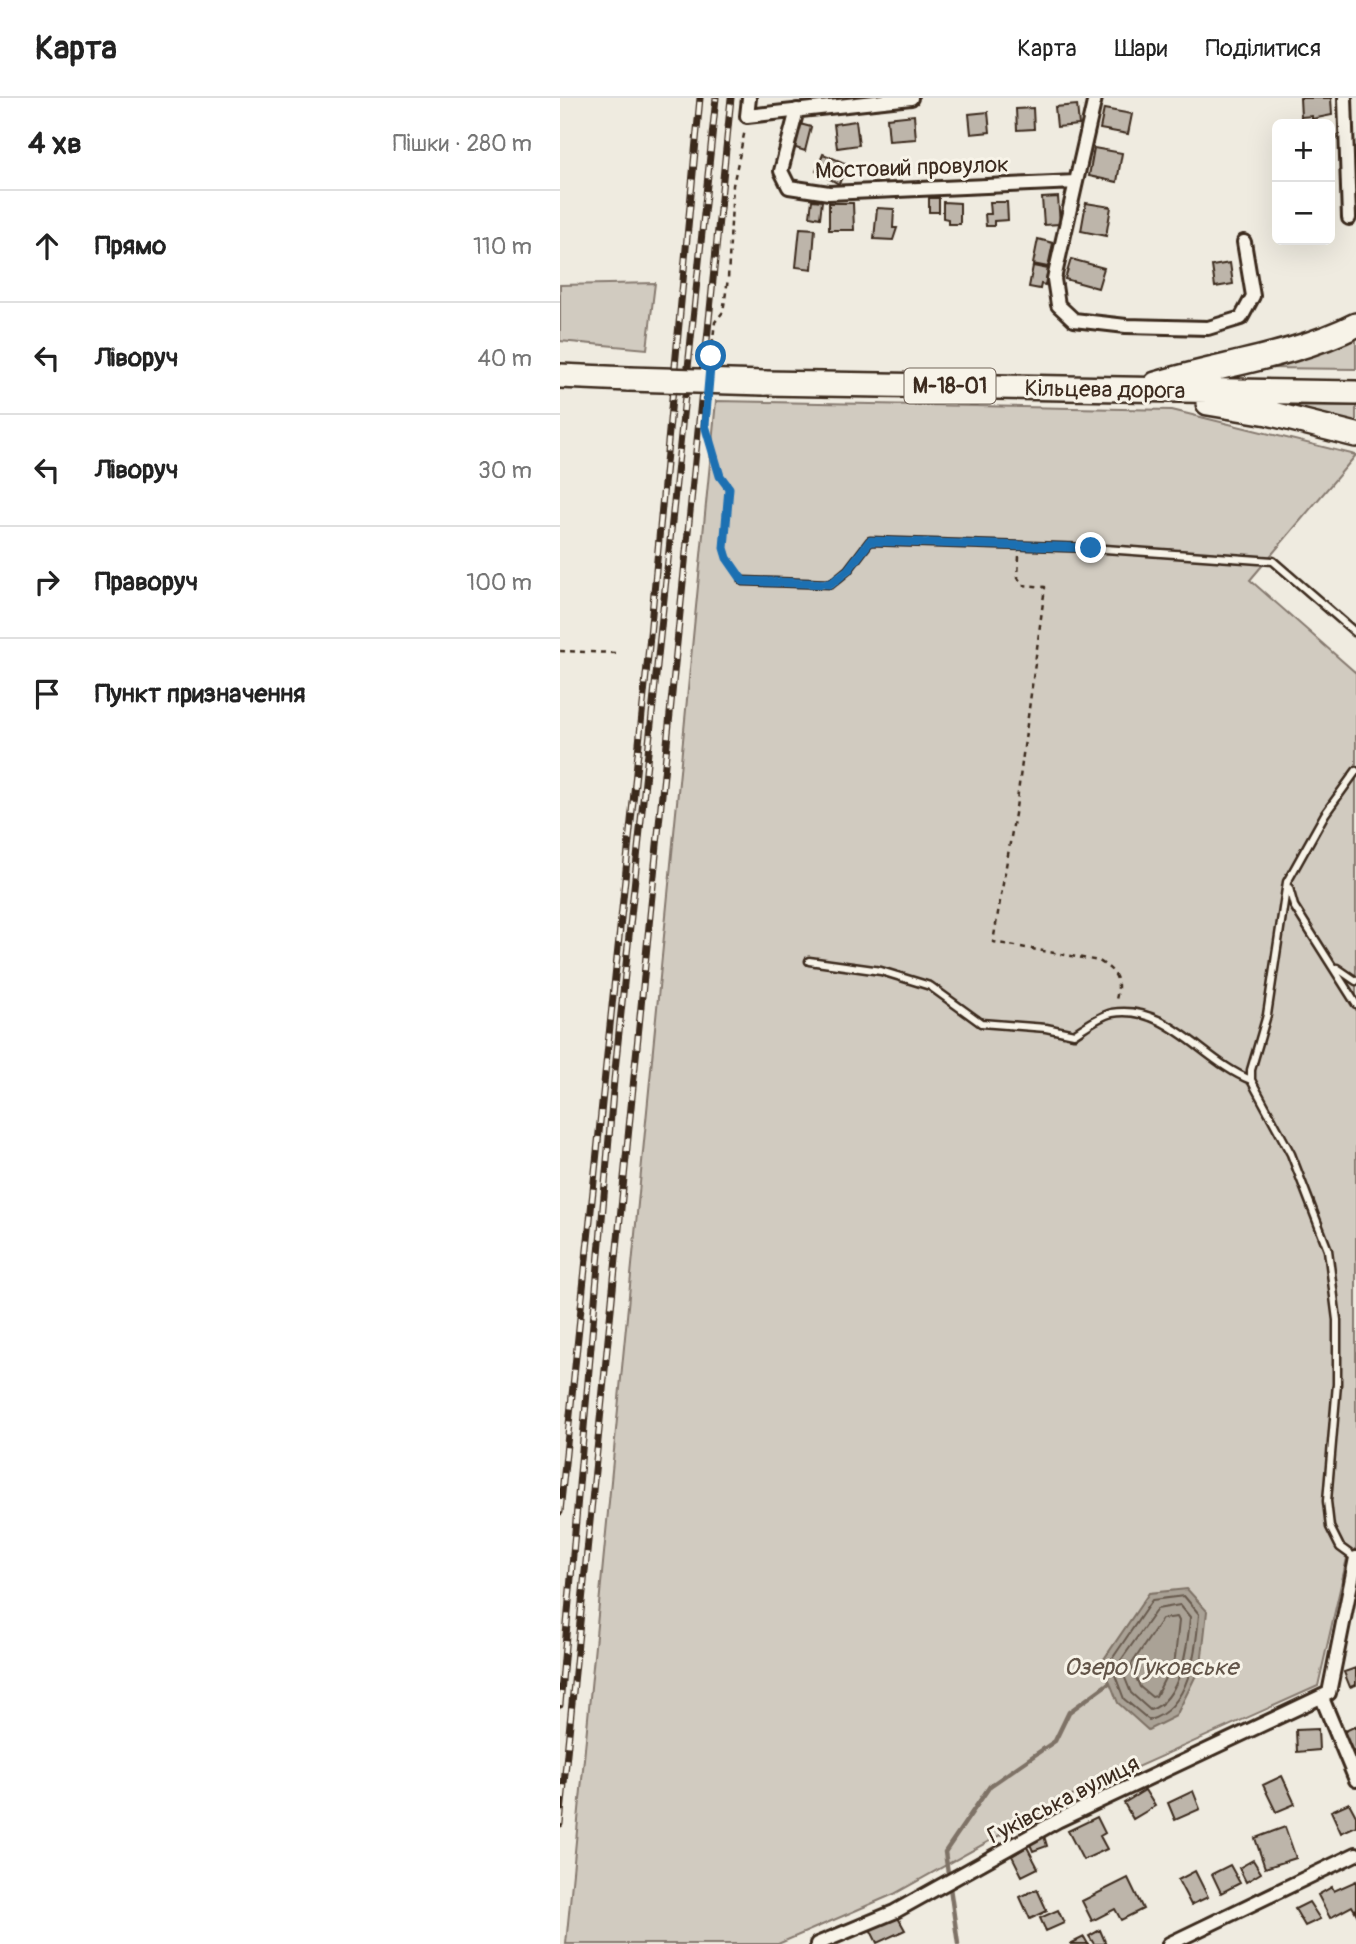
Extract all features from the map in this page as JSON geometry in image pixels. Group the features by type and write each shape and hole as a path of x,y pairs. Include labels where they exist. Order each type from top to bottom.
{"highway":[{"name":"М-18-01","path":"1136,390 1336,336 1356,325"},
{"name":"Кільцева дорога","path":"560,376 764,383 1356,393"},
{"name":"М-18-01","path":"1136,390 1268,413 1356,435"}],"street":[{"path":"749,98 747,116 911,98"},
{"path":"1095,98 1054,279 1058,305 1074,320 1126,326 1208,328 1241,318 1253,296 1244,242"},
{"path":"1345,98 1349,218"},
{"name":"Мостовий провулок","path":"797,110 782,171 789,187 799,191 829,193 1076,181"},
{"path":"1355,1558 1325,1696 1356,1780"},
{"name":"Гуківська вулиця","path":"817,1944 894,1912 1059,1820 1325,1696"},
{"path":"1169,1944 1356,1854"}],"lane":[{"path":"743,581 831,584 848,570 870,541 1019,546 1273,561 1356,633"},
{"path":"1251,1080 1271,995 1287,882 1325,814 1356,771"},
{"path":"1287,882 1294,906 1356,1004"},
{"path":"809,961 881,971 930,986 981,1023 1046,1028 1074,1034 1111,1013 1132,1014 1181,1032 1232,1073 1251,1080 1291,1154 1331,1261 1337,1320 1336,1384 1327,1501 1330,1527 1340,1547 1355,1558"},
{"path":"1332,965 1356,981"}],"path":[{"path":"710,368 715,322 723,312 728,279 733,185 747,116"},
{"path":"708,390 705,425 720,476 729,488 724,548 727,558 743,581"},
{"path":"1019,546 1018,578 1023,585 1045,587 1016,808 993,942 1100,961 1114,970 1120,985 1111,1013"},
{"path":"560,651 617,653"}],"shaded area":[{"path":"655,283 647,349 560,341 560,285"},
{"path":"1356,330 1356,369 1251,368"},
{"path":"716,401 1172,410 1356,455 1250,580 1356,673 1356,1549 1348,1554 1318,1686 1061,1801 894,1894 778,1944 566,1944"},
{"path":"1291,405 1356,406 1356,426"}],"water":[{"name":"Озеро Гуковське","path":"1187,1589 1207,1611 1201,1665 1176,1716 1148,1730 1118,1703 1102,1662 1149,1593"}],"building":[{"path":"1300,98 1331,98 1332,115 1312,119 1312,116 1301,117"},
{"path":"1077,105 1079,125 1057,127 1055,107"},
{"path":"1033,108 1034,129 1017,130 1016,109"},
{"path":"1104,109 1132,114 1128,134 1100,129"},
{"path":"988,112 990,132 971,134 969,114"},
{"path":"914,115 916,139 889,141 887,118"},
{"path":"856,121 859,145 837,148 834,124"},
{"path":"800,124 811,127 805,151 793,147"},
{"path":"1094,148 1122,153 1117,182 1089,176"},
{"path":"823,154 847,164 839,184 816,171"},
{"path":"1058,197 1060,224 1044,225 1042,198"},
{"path":"929,198 939,198 939,212 929,212"},
{"path":"812,200 822,201 820,218 810,216"},
{"path":"943,202 960,203 960,224 948,224 948,219 943,218"},
{"path":"990,202 1007,202 1008,220 994,221 994,226 986,226 985,214 991,214"},
{"path":"829,203 853,203 854,230 829,230"},
{"path":"1086,203 1111,207 1106,236 1081,231"},
{"path":"877,208 894,209 893,228 897,228 893,240 874,239"},
{"path":"800,228 815,229 812,269 796,267"},
{"path":"1038,239 1053,243 1048,267 1033,264"},
{"path":"1071,259 1104,268 1098,288 1065,279"},
{"path":"1230,263 1233,284 1215,287 1212,266"},
{"path":"1033,266 1048,269 1045,285 1041,284 1040,289 1029,287"},
{"path":"1356,1668 1356,1685 1350,1687 1344,1672"},
{"path":"1356,1726 1356,1751 1353,1752 1343,1732"},
{"path":"1318,1729 1319,1750 1297,1752 1296,1730"},
{"path":"1282,1776 1295,1804 1276,1812 1263,1785"},
{"path":"1145,1790 1155,1806 1133,1819 1124,1803"},
{"path":"1193,1791 1200,1809 1175,1820 1168,1803"},
{"path":"1349,1803 1356,1816 1356,1826 1341,1833 1331,1811"},
{"path":"1097,1817 1105,1833 1100,1836 1107,1849 1083,1860 1068,1831"},
{"path":"1285,1827 1296,1858 1265,1868 1255,1838"},
{"path":"1044,1836 1047,1846 1033,1851 1029,1842"},
{"path":"1027,1847 1038,1868 1022,1876 1012,1856"},
{"path":"1253,1860 1261,1873 1246,1882 1239,1868"},
{"path":"1230,1865 1240,1883 1221,1893 1212,1874"},
{"path":"1195,1871 1208,1897 1191,1905 1178,1880"},
{"path":"1128,1878 1143,1909 1121,1920 1115,1909 1092,1921 1082,1901"},
{"path":"1356,1881 1356,1913 1352,1906 1330,1918 1318,1895 1332,1887 1334,1891"},
{"path":"1037,1889 1047,1911 1030,1919 1020,1897"},
{"path":"1309,1902 1320,1919 1305,1926 1295,1909"},
{"path":"1058,1910 1064,1923 1046,1931 1040,1918"},
{"path":"897,1916 905,1930 877,1943 870,1929"},
{"path":"1100,1930 1106,1944 1094,1944 1089,1936"},
{"path":"1084,1937 1088,1944 1070,1944"}],"waterway":[{"path":"958,1944 945,1852 990,1786 1055,1741 1069,1712 1109,1683"}],"railway":[{"path":"560,1512 649,646 700,98"},
{"path":"560,1705 614,1080 716,98"},
{"path":"560,1824 731,98"}],"route":[{"path":"711,356 705,425 720,476 729,488 724,548 727,558 743,581 831,584 848,570 870,541 1091,548"}]}
